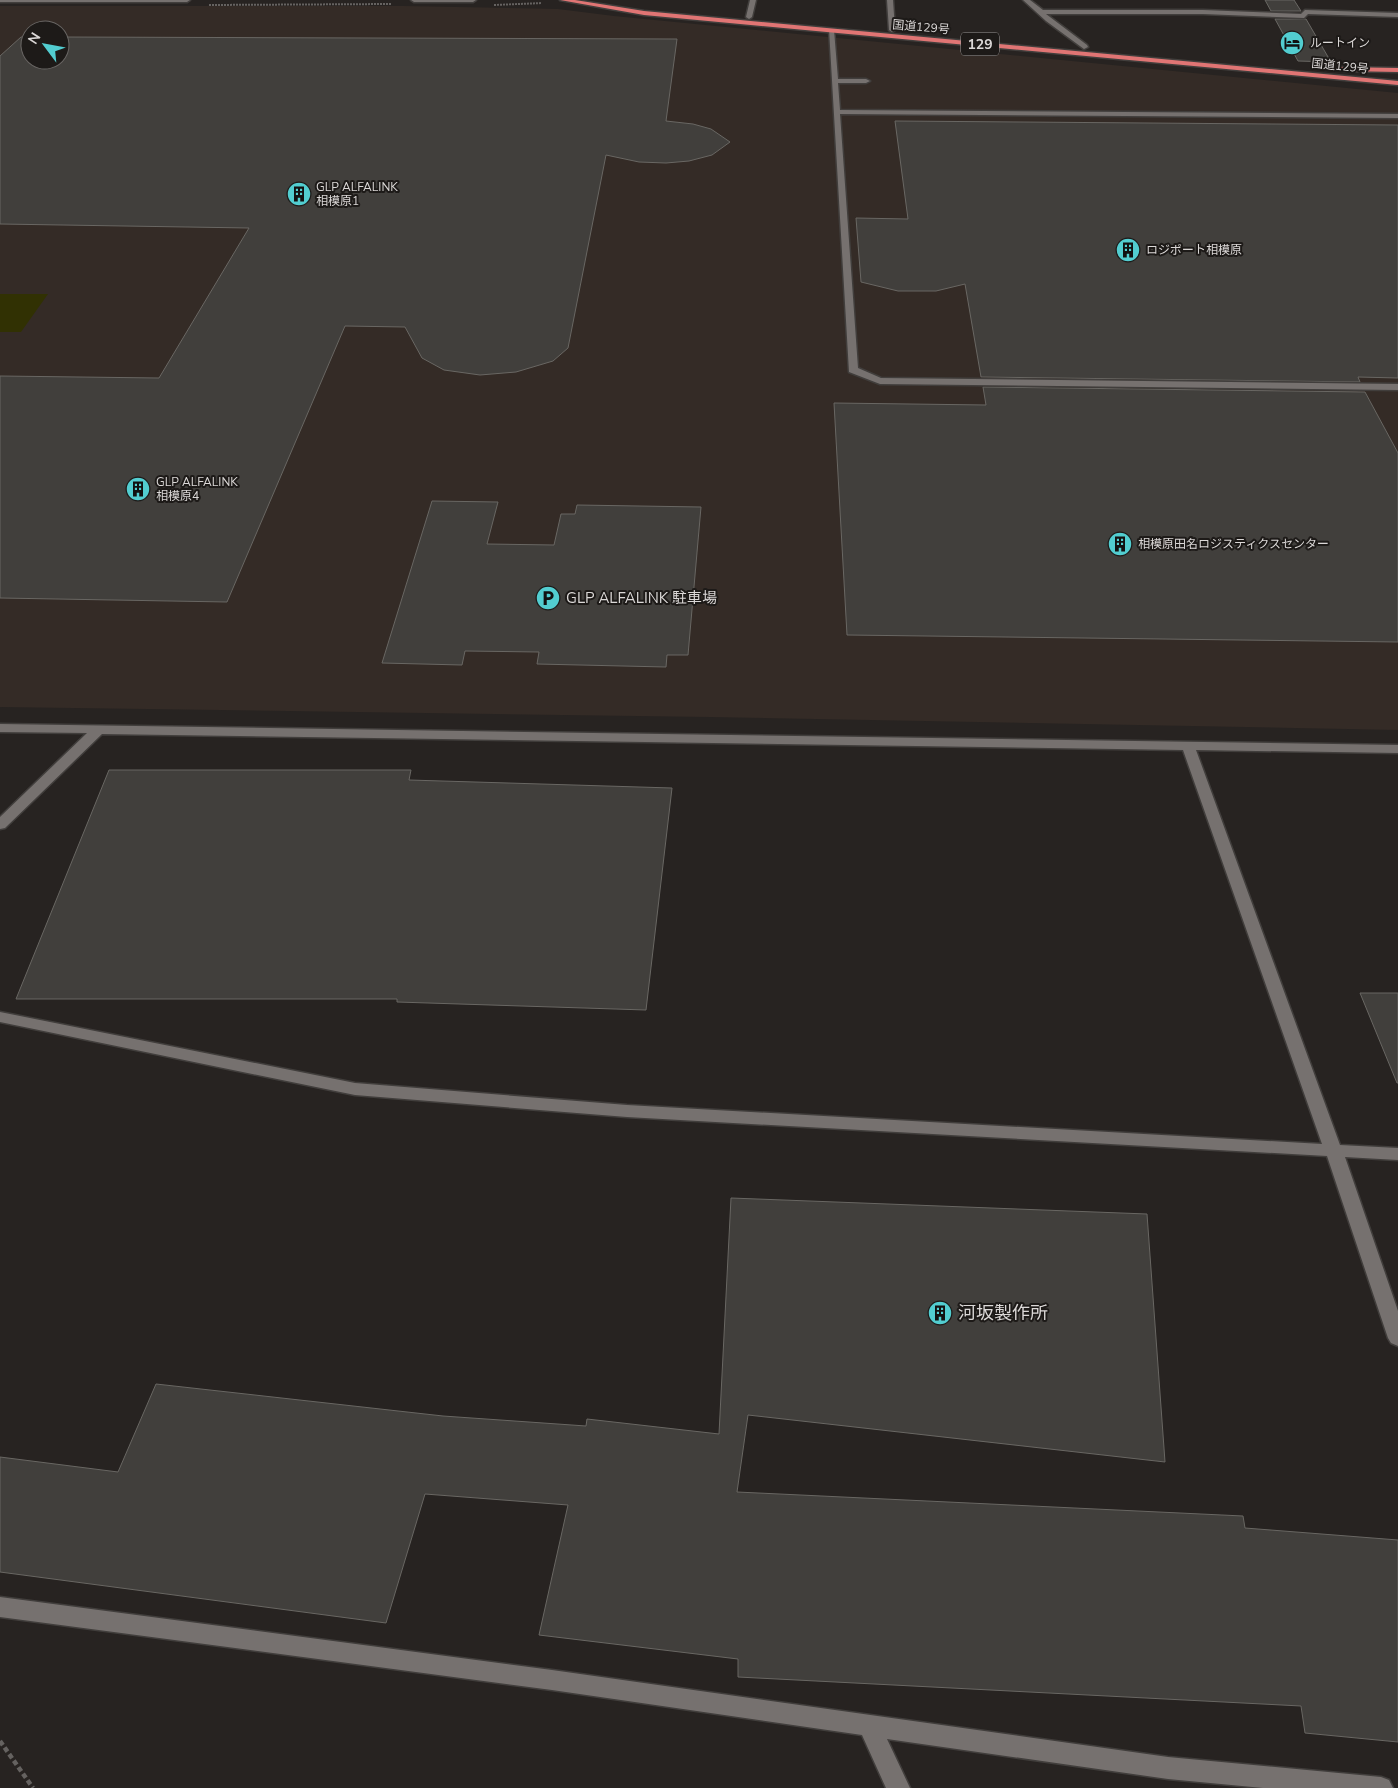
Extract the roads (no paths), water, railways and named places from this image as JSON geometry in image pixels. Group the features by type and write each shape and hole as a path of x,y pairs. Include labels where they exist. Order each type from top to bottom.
{"highway":[{"name":"国道129号","path":"563,0 644,13 1398,83"},
{"name":"国道129号","path":"601,0 749,17 1398,75"},
{"path":"1242,68 1312,82 1398,88"},
{"path":"1315,68 1398,70"}],"street":[{"path":"0,0 187,0"},
{"path":"414,0 473,0"},
{"path":"749,17 754,0"},
{"path":"890,0 892,30"},
{"path":"1026,0 1048,20 1084,47"},
{"path":"1041,12 1126,9 1304,16 1305,12 1398,15"},
{"path":"831,30 853,370 880,381 1398,386"},
{"path":"834,81 866,81"},
{"path":"836,112 1398,116"},
{"path":"0,728 1398,750"},
{"path":"0,825 99,729"},
{"path":"1188,746 1334,1149 1398,1338"},
{"path":"0,1017 355,1089 626,1111 1398,1154"},
{"path":"0,1607 561,1682 1168,1768 1381,1788"},
{"path":"869,1725 898,1788"}],"place":[{"name":"ルートイン","path":"1292,43"},
{"name":"GLP ALFALINK 相模原1","path":"299,194"},
{"name":"ロジポート相模原","path":"1128,250"},
{"name":"GLP ALFALINK 相模原4","path":"138,489"},
{"name":"相模原田名ロジスティクスセンター","path":"1120,544"},
{"name":"GLP ALFALINK 駐車場","path":"548,598"},
{"name":"河坂製作所","path":"940,1313"}]}
